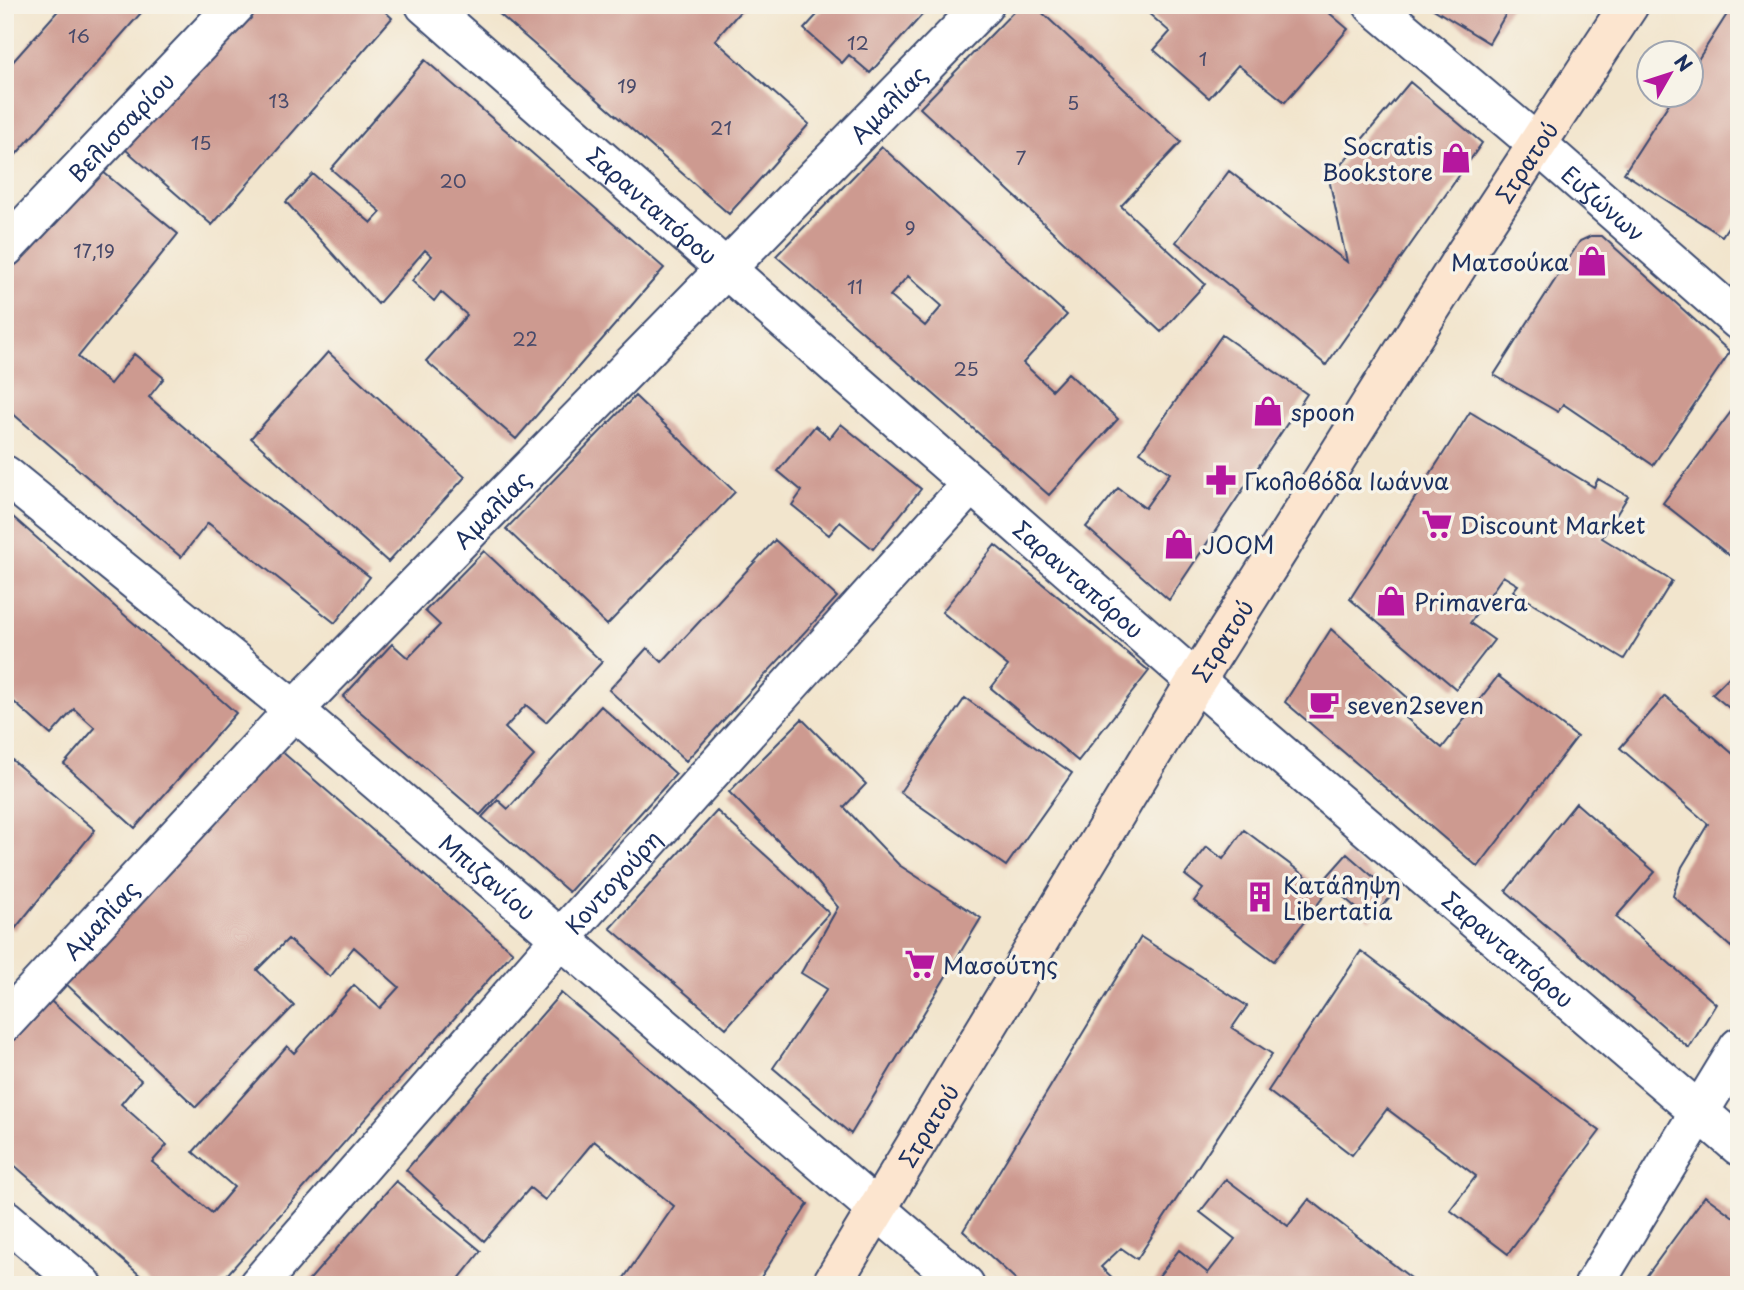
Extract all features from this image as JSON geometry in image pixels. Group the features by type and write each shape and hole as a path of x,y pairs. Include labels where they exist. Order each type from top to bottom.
{"main road":[{"name":"Στρατού","path":"831,1285 1196,681 1401,355 1629,5"}],"street":[{"name":"Βελισσαρίου","path":"5,248 236,5"},
{"name":"Σαρανταπόρου","path":"425,5 1196,681 1739,1146"},
{"name":"Αμαλίας","path":"5,1021 295,710 984,5"},
{"name":"Ευζώνων","path":"1373,5 1739,321"},
{"name":"Μπιζανίου","path":"5,475 295,710 965,1285"},
{"name":"Κοντογούρη","path":"258,1285 561,938 971,484"},
{"path":"1594,1285 1739,1047"},
{"path":"5,1219 83,1285"}],"building":[{"path":"63,5 148,5 5,167 5,60 10,65"},
{"path":"241,5 378,5 392,18 212,225 118,143"},
{"path":"489,5 746,5 715,40 809,124 729,214"},
{"path":"826,5 931,5 870,73 849,55 842,63 804,29"},
{"path":"1020,5 1034,5 1181,142 1121,206 1205,284 1161,332 920,108"},
{"path":"1139,5 1320,5 1348,29 1285,102 1238,65 1209,98 1154,50 1170,32"},
{"path":"1427,5 1511,5 1489,43"},
{"path":"1733,5 1739,5 1739,210 1722,236 1624,173 1666,108 1706,108 1706,47"},
{"path":"425,60 664,268 516,439 426,361 467,315 441,292 434,301 412,281 432,256 425,250 378,304 286,202 313,174 371,223 381,212 331,169"},
{"path":"1410,82 1482,143 1326,365 1176,242 1229,171 1347,262 1329,179"},
{"path":"882,147 1067,315 1023,363 1052,390 1068,373 1118,419 1049,495 776,256","holes":["908,276 942,306 925,326 890,296"]},
{"path":"97,167 178,234 78,357 110,384 134,354 164,378 149,397 244,479 370,577 335,623 208,523 181,557 5,407 5,270"},
{"path":"1591,236 1602,236 1730,352 1653,465 1563,404 1558,412 1494,375 1580,241"},
{"path":"1222,335 1307,394 1169,600 1086,527 1118,488 1145,508 1170,473 1140,452"},
{"path":"328,352 465,477 388,562 251,438"},
{"path":"635,396 735,492 607,625 506,529"},
{"path":"1739,401 1739,563 1663,503"},
{"path":"1470,412 1594,487 1598,479 1628,496 1602,538 1672,581 1624,659 1513,591 1518,585 1503,576 1470,623 1494,640 1456,689 1350,599"},
{"path":"841,424 921,489 873,549 840,522 829,535 792,505 802,491 778,471 815,426 830,438"},
{"path":"5,510 236,713 135,828 64,764 95,728 74,709 51,735 5,694"},
{"path":"775,540 837,597 686,761 609,690 647,648 662,662"},
{"path":"995,545 1149,671 1078,761 991,688 1008,666 942,612"},
{"path":"484,551 602,662 546,722 526,705 505,728 534,756 480,815 343,697 392,644 408,658 440,625 425,611"},
{"path":"1331,629 1408,698 1399,712 1442,748 1498,676 1577,737 1478,867 1285,702"},
{"path":"1739,667 1739,716 1712,694"},
{"path":"1665,696 1739,759 1739,937 1731,947 1673,896 1682,867 1708,824 1620,748"},
{"path":"965,698 1072,773 1006,866 900,792"},
{"path":"601,706 676,774 569,892 482,817 498,800 508,809"},
{"path":"802,719 866,784 844,807 899,865 981,918 851,1134 773,1068 827,989 801,973 838,907 810,873 729,792"},
{"path":"280,750 513,952 218,1285 151,1285 5,1157 5,1042 46,997 141,1080 121,1104 167,1145 152,1162 212,1213 234,1187 193,1152 287,1046 294,1053 354,985 380,1008 399,987 354,947 330,977 288,939 257,970 294,1006 196,1107 62,980"},
{"path":"5,754 95,830 14,930 5,923"},
{"path":"1576,803 1655,872 1616,917 1716,1004 1689,1048 1506,891"},
{"path":"717,811 829,913 726,1028 610,928"},
{"name":"Κατάληψη Libertatia","path":"1244,830 1327,892 1274,961 1194,901 1203,889 1185,875 1207,847 1223,859"},
{"path":"1347,854 1393,894 1370,920 1324,880"},
{"path":"1141,937 1247,1006 1232,1028 1272,1054 1137,1259 1121,1248 1101,1267 1120,1285 1022,1285 963,1231"},
{"path":"1361,951 1600,1131 1508,1254 1450,1210 1476,1176 1387,1109 1352,1155 1268,1091"},
{"path":"561,993 808,1204 756,1285 619,1285 674,1206 594,1141 545,1200 530,1188 484,1241 406,1170"},
{"path":"1226,1179 1288,1226 1309,1199 1420,1285 1152,1285 1179,1250 1208,1273 1235,1239 1200,1212"},
{"path":"396,1181 481,1251 454,1285 305,1285"},
{"path":"1705,1196 1739,1221 1739,1285 1640,1285"}],"place":[{"name":"Socratis Bookstore","path":"1456,158"},
{"name":"Ματσούκα","path":"1592,261"},
{"name":"spoon","path":"1268,411"},
{"name":"Γκολοβόδα Ιωάννα","path":"1221,480"},
{"name":"Discount Market","path":"1437,524"},
{"name":"JOOM","path":"1179,544"},
{"name":"Primavera","path":"1391,601"},
{"name":"seven2seven","path":"1324,704"},
{"name":"Κατάληψη Libertatia","path":"1260,897"},
{"name":"Μασούτης","path":"920,964"}]}
